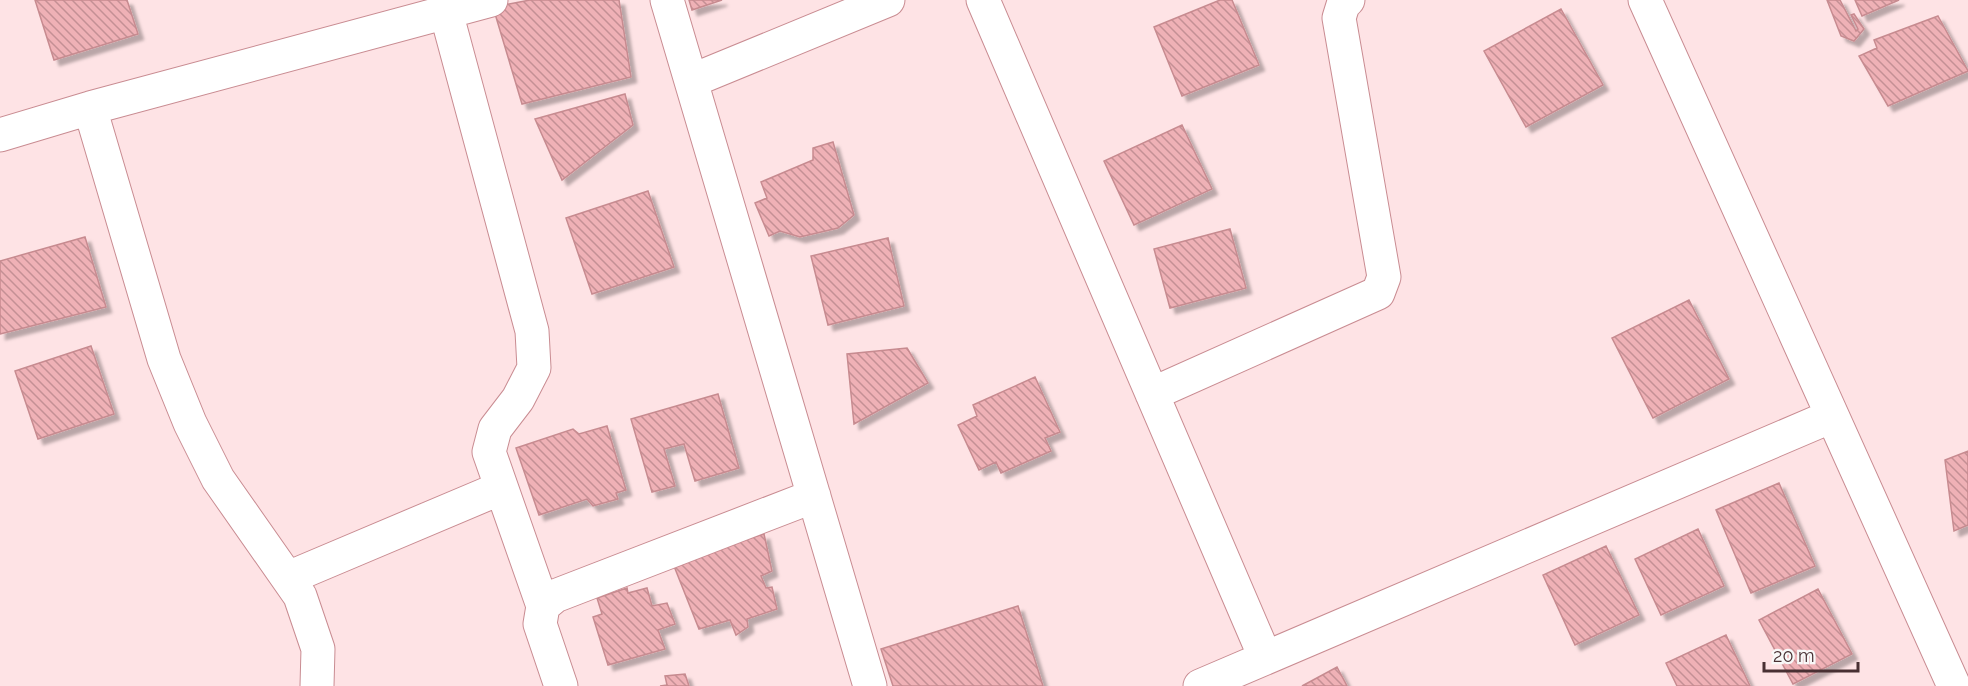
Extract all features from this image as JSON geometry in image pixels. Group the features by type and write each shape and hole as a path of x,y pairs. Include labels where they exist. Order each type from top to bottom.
{"street":[{"path":"0,135 90,108 491,0"},
{"path":"667,0 870,686"},
{"path":"692,81 888,0"},
{"path":"983,0 1265,657"},
{"path":"1152,394 1378,293 1384,277 1339,18 1343,4 1348,0"},
{"path":"1645,0 1954,686"},
{"path":"446,12 532,331 534,368 518,399 495,429 489,452 543,606 540,624 561,686"},
{"path":"90,108 164,359 190,423 218,479 300,596 318,648 317,686"},
{"path":"1200,686 1832,416"},
{"path":"288,578 501,488"},
{"path":"543,606 555,596 814,496"}],"building":[{"path":"35,0 127,0 138,34 54,60"},
{"path":"530,0 619,0 631,77 522,104 493,7"},
{"path":"689,0 722,0 692,10"},
{"path":"1220,0 1232,0 1259,65 1182,96 1154,27"},
{"path":"1827,0 1840,0 1856,31 1858,29 1851,15 1854,14 1864,29 1854,41 1841,36"},
{"path":"1855,0 1899,0 1862,16"},
{"path":"1561,9 1603,85 1526,127 1484,51"},
{"path":"1938,16 1968,71 1888,106 1859,56 1877,48 1874,40"},
{"path":"625,94 633,125 562,180 535,119"},
{"path":"1182,125 1212,189 1134,225 1104,161"},
{"path":"833,142 854,215 838,228 800,237 780,231 769,236 755,203 767,198 761,182 813,160 813,148"},
{"path":"648,191 674,267 592,294 566,218"},
{"path":"1230,229 1246,288 1170,308 1154,249"},
{"path":"85,237 106,307 0,334 0,261"},
{"path":"888,238 904,306 828,325 811,256"},
{"path":"1689,300 1729,379 1653,418 1612,338"},
{"path":"91,346 114,414 38,439 15,371"},
{"path":"907,348 928,383 854,424 847,354"},
{"path":"1035,377 1060,432 1045,438 1051,451 1001,473 996,462 979,470 958,425 977,416 973,405"},
{"path":"718,394 739,468 695,481 684,444 664,449 675,486 652,492 631,419"},
{"path":"607,426 626,490 616,493 618,499 593,506 587,499 539,515 516,448 573,429 579,434"},
{"path":"1968,451 1968,525 1954,531 1945,460"},
{"path":"1779,483 1815,566 1751,593 1716,510"},
{"path":"1698,529 1724,586 1661,615 1635,559"},
{"path":"764,534 772,571 761,576 766,588 772,587 777,609 747,619 748,627 736,635 730,620 699,629 672,561"},
{"path":"1606,546 1639,615 1575,645 1543,575"},
{"path":"627,588 628,593 647,588 652,606 667,603 675,624 658,630 665,649 608,665 593,617 602,614 597,598"},
{"path":"1818,589 1852,654 1793,684 1759,620"},
{"path":"1018,606 1043,686 893,686 881,649"},
{"path":"1726,635 1750,686 1677,686 1666,663"},
{"path":"1337,667 1347,686 1302,686"},
{"path":"685,674 689,686 660,686 667,685 665,676"}]}
